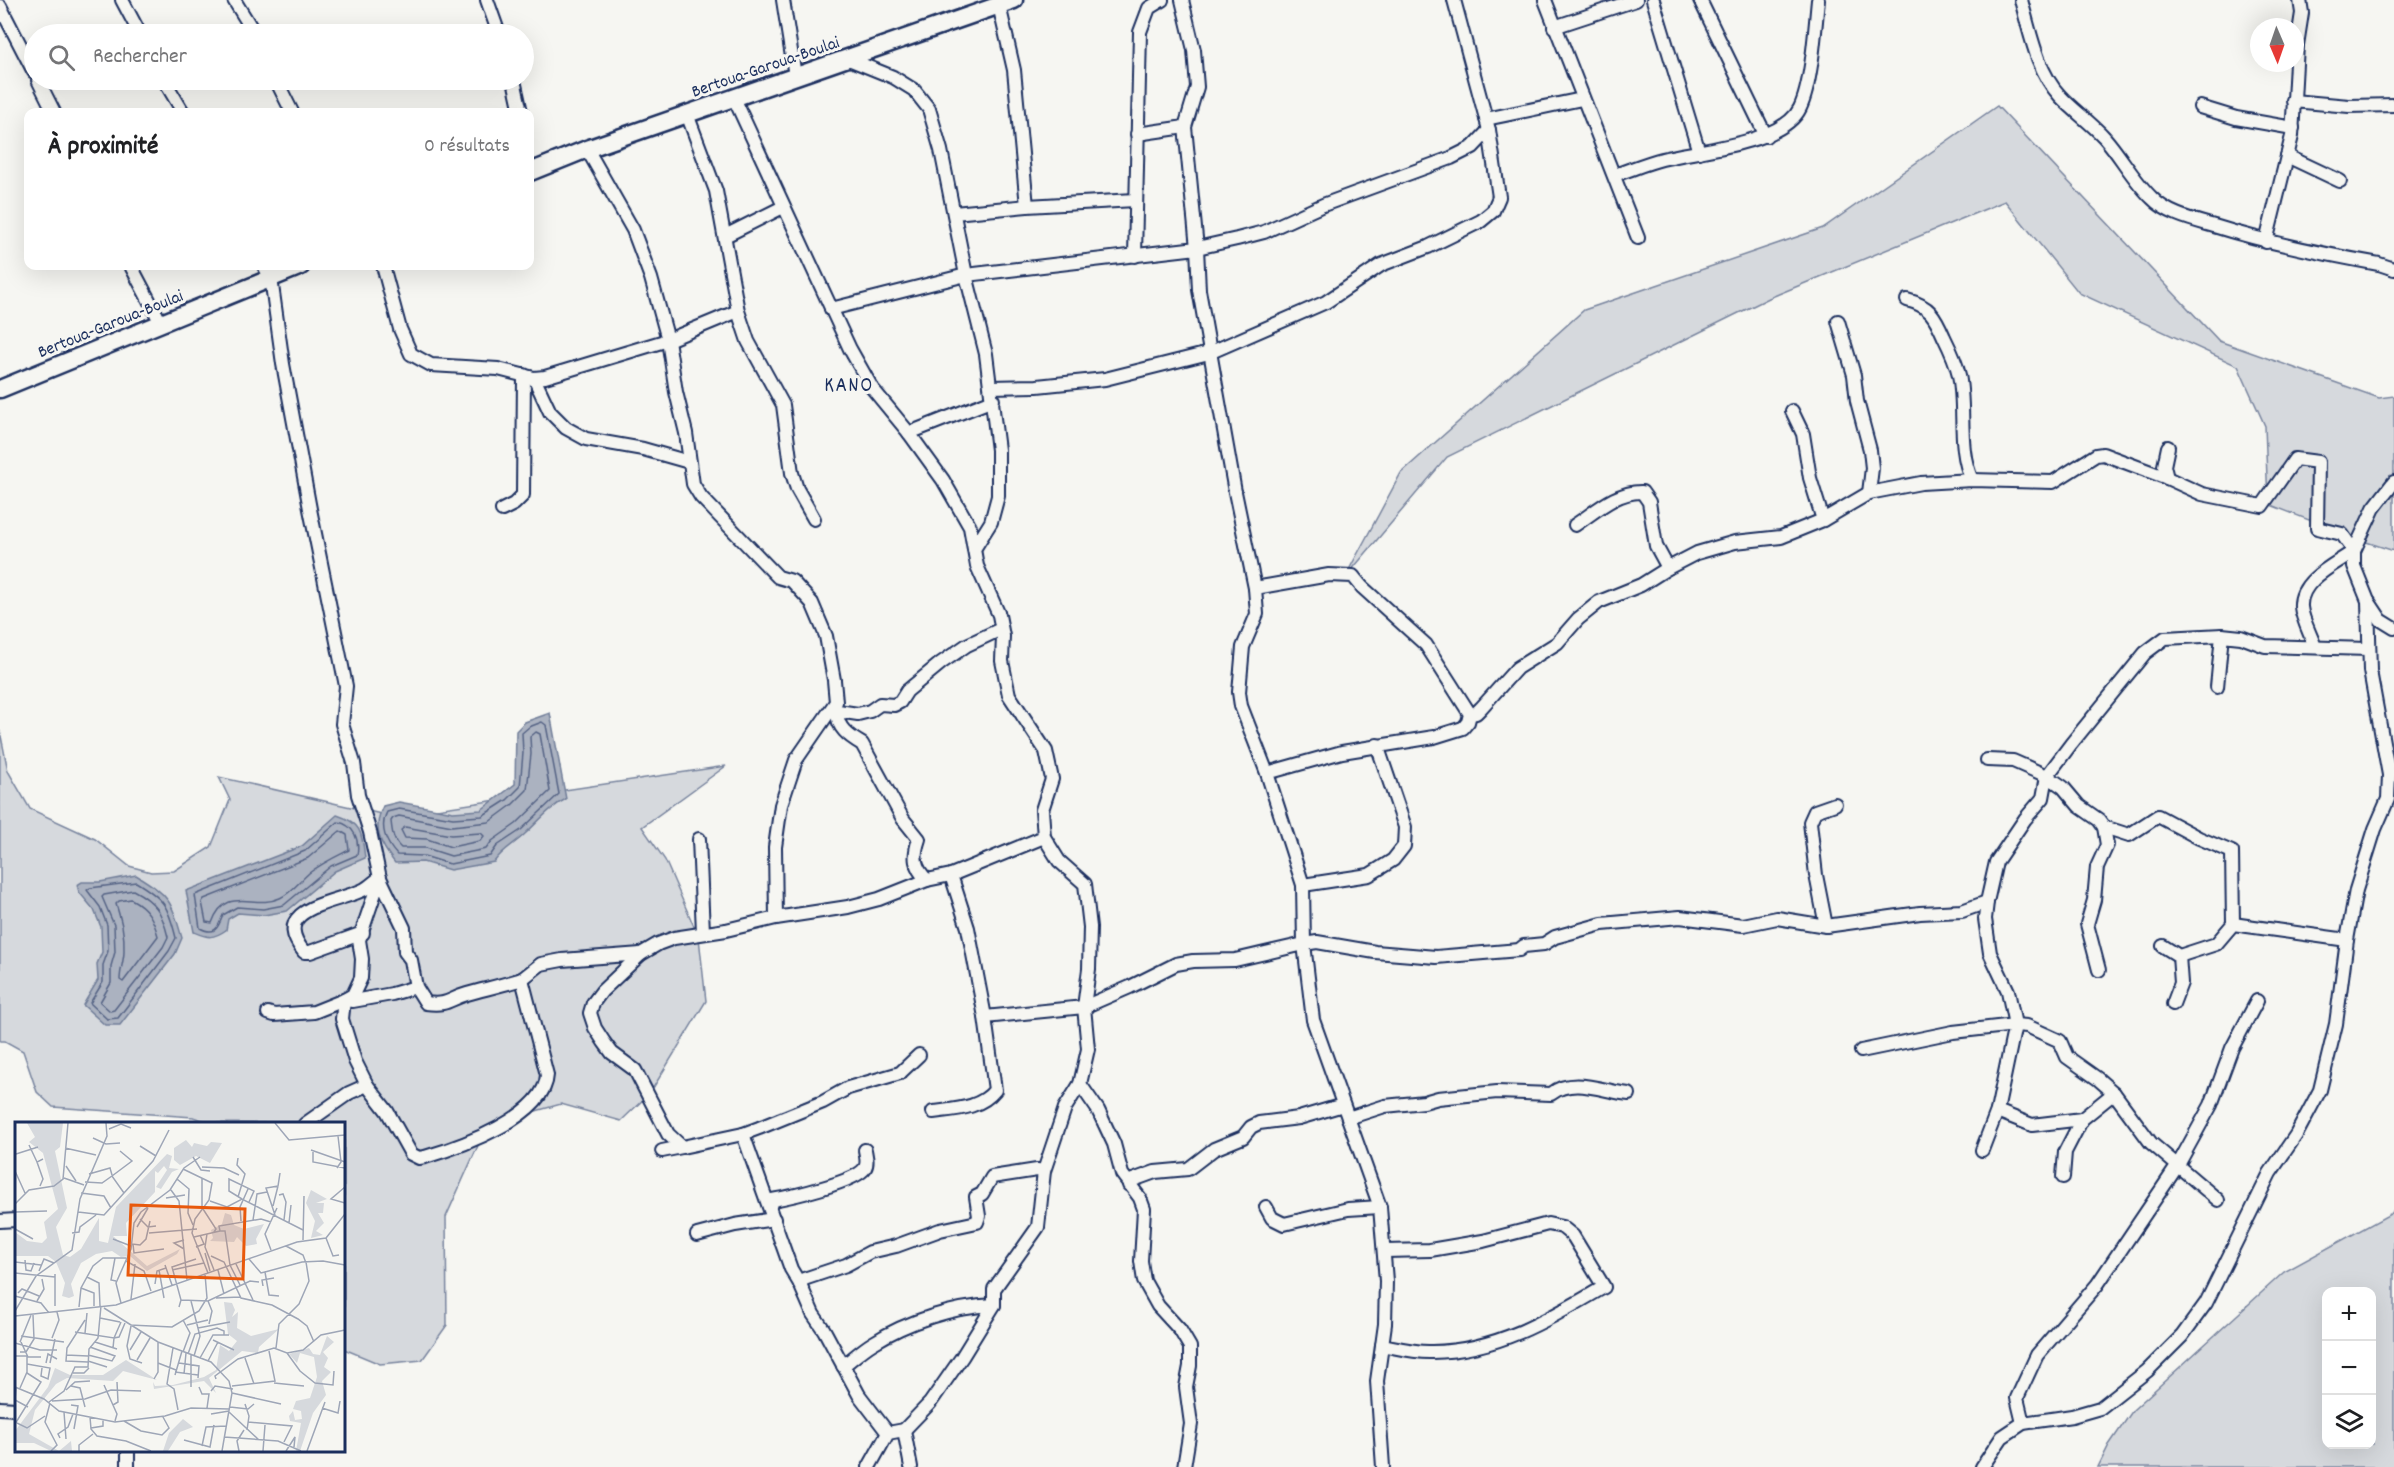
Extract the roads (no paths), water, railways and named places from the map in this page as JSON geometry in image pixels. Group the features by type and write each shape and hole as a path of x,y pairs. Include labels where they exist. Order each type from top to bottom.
{"highway":[{"name":"Bertoua-Garoua-Boulai","path":"534,170 587,149 1006,3"},
{"name":"Bertoua-Garoua-Boulai","path":"0,389 161,323 268,272"}],"street":[{"path":"122,0 135,24"},
{"path":"234,0 249,24"},
{"path":"487,0 495,24"},
{"path":"783,0 795,76"},
{"path":"1135,256 1140,32 1149,8 1162,0"},
{"path":"1182,0 1194,50 1197,87 1185,127 1199,290 1209,354 1255,588 1257,614 1243,647 1239,692 1241,706 1267,773 1303,885 1304,944 1314,1020 1380,1207 1385,1251 1385,1324 1377,1381 1383,1467"},
{"path":"991,387 1037,386 1105,379 1209,354 1326,302 1381,265 1428,247 1481,221 1493,211 1499,196 1487,124 1454,0"},
{"path":"1545,0 1638,238"},
{"path":"1554,27 1636,0"},
{"path":"1653,0 1699,152"},
{"path":"1700,0 1766,136"},
{"path":"1614,175 1660,159 1766,136 1782,127 1799,110 1805,92 1818,0"},
{"path":"2021,0 2034,47 2048,80 2061,97 2084,116 2106,140 2152,199 2164,208 2195,221 2266,242 2394,269"},
{"path":"2266,242 2293,128 2296,45 2302,13 2300,0"},
{"path":"1006,3 1027,206"},
{"path":"0,6 24,53"},
{"path":"846,58 893,77 914,90 929,109 941,150 966,275 986,354 998,450 998,496 992,522 975,549"},
{"path":"43,90 52,108"},
{"path":"170,90 181,108"},
{"path":"281,90 290,108"},
{"path":"516,90 520,108"},
{"path":"734,98 831,309 872,388 943,480 970,527 977,566 999,615 1003,636 1002,661 1009,695 1046,750 1052,779 1042,810 1044,837 1059,861 1085,884 1090,927 1089,969 1084,1007 1088,1049 1080,1084 1065,1108 1044,1171 1038,1227 994,1288 994,1305 962,1357 930,1402 904,1430 888,1433"},
{"path":"831,309 966,275 1197,248 1264,232 1323,205 1450,158 1473,147 1487,124 1582,99"},
{"path":"2293,101 2349,106 2394,105"},
{"path":"2200,107 2236,118 2293,128"},
{"path":"687,114 710,170 725,236 738,311 748,341 783,405 792,473 797,489 814,519"},
{"path":"1137,134 1185,127"},
{"path":"587,149 633,230 651,278 668,340 693,483 701,498 778,577 792,581 812,603 826,636 836,702 796,760 781,806 774,847 776,918"},
{"path":"2287,156 2340,181"},
{"path":"954,213 1135,200"},
{"path":"725,236 783,207"},
{"path":"133,270 161,323"},
{"path":"384,270 400,329 411,354 431,365 498,369 545,377 668,340 738,311"},
{"path":"268,272 306,487 346,686 342,724 354,764 358,795 370,832 380,878 404,928 405,952 411,960 416,987 426,1003 438,1005 464,995 522,980 541,964 562,960 641,954"},
{"path":"1907,300 1921,304 1935,316 1954,357 1959,376 1966,468 1972,480"},
{"path":"1838,321 1854,375 1857,401 1870,450 1872,468 1869,493"},
{"path":"529,376 550,412 566,428 586,439 642,449 689,462"},
{"path":"502,510 514,504 523,495 529,376"},
{"path":"909,433 993,400"},
{"path":"1791,411 1803,434 1810,478 1823,520"},
{"path":"2167,477 2164,466 2168,447"},
{"path":"1470,714 1476,713 1517,668 1557,643 1578,619 1599,602 1641,585 1697,553 1735,542 1781,537 1823,520 1869,493 1920,483 1972,480 2054,482 2096,455 2103,454 2167,477 2202,494 2262,506 2295,459 2318,462 2317,528 2342,534 2354,551"},
{"path":"2394,482 2374,508 2354,551 2354,566 2368,601 2381,620 2394,628"},
{"path":"1575,525 1629,491 1642,492 1649,502 1656,546 1668,568"},
{"path":"2315,647 2301,607 2304,590 2316,578 2354,551"},
{"path":"1255,588 1329,575 1353,576 1362,587 1426,645 1470,714 1463,728 1434,737 1342,752 1267,773"},
{"path":"1982,1467 2002,1437 2023,1423 2072,1416 2100,1408 2147,1371 2182,1336 2206,1303 2270,1173 2296,1136 2320,1090 2336,1024 2346,939 2356,890 2375,829 2388,799 2389,775 2370,671 2368,601"},
{"path":"927,880 915,865 915,852 919,839 903,819 862,744 842,729 837,717 838,711 858,714 870,711 880,704 894,705 900,702 907,691 941,663 967,645 1001,629"},
{"path":"1982,1150 1996,1111 2015,1025 2008,991 1990,953 1985,919 1987,902 1996,862 2025,819 2043,798 2047,777 2071,744 2145,653 2165,638 2222,635 2241,637 2265,646 2369,649"},
{"path":"2217,687 2222,635"},
{"path":"1303,885 1369,875 1393,860 1404,846 1405,827 1377,745"},
{"path":"1987,760 2013,760 2047,777 2062,787 2079,806 2099,820 2104,827 2107,845 2097,867 2094,900 2087,924 2099,970"},
{"path":"1826,926 1816,875 1810,822 1815,811 1835,804"},
{"path":"2104,827 2129,835 2158,816 2199,838 2232,852 2233,924 2216,944 2179,956 2163,946"},
{"path":"682,1147 672,1140 635,1071 612,1053 604,1042 595,1028 590,1013 593,1003 602,991 641,954 658,944 703,932 726,930 776,918 848,908 927,880 951,875 1044,837"},
{"path":"699,839 703,932"},
{"path":"933,1112 972,1106 989,1097 995,1090 986,1017 968,928 951,875"},
{"path":"363,933 310,952 303,952 296,942 293,930 294,924 306,909 365,889 380,878"},
{"path":"268,1013 274,1015 314,1012 353,995 361,978 362,959 359,940 380,878"},
{"path":"986,1017 1084,1007 1176,964 1193,961 1235,960 1317,942 1376,952 1436,957 1519,950 1524,946 1544,944 1555,937 1602,924 1680,917 1743,925 1777,918 1826,926 1920,913 1962,911 1987,902"},
{"path":"2233,924 2346,939"},
{"path":"2173,1004 2181,983 2179,956"},
{"path":"344,1000 342,1019 355,1061 367,1085 387,1111 401,1139 411,1154 419,1158 478,1139 537,1100 547,1083 547,1075 522,980"},
{"path":"344,1000 353,1001 392,994 416,987"},
{"path":"2023,1423 2017,1398 2037,1355 2097,1284 2178,1165 2211,1105 2232,1048 2257,1001"},
{"path":"1861,1051 1953,1032 2015,1025 2027,1026 2060,1041 2067,1057 2098,1079 2114,1094 2151,1143 2218,1200"},
{"path":"662,1151 743,1134 823,1102 848,1088 900,1073 919,1055"},
{"path":"1080,1084 1098,1110 1114,1144 1122,1174 1140,1198 1143,1209 1141,1261 1144,1281 1158,1306 1180,1330 1190,1347 1190,1366 1186,1387 1191,1424 1184,1467"},
{"path":"308,1122 349,1093 367,1085"},
{"path":"1348,1118 1385,1106 1497,1092 1551,1094 1569,1086 1583,1086 1629,1094"},
{"path":"2063,1177 2065,1152 2082,1119 2114,1094"},
{"path":"1130,1185 1133,1180 1155,1172 1188,1169 1214,1149 1243,1137 1251,1127 1259,1123 1299,1118 1343,1105"},
{"path":"1996,1111 2032,1125 2082,1119"},
{"path":"743,1134 791,1269 813,1314 859,1395 888,1433"},
{"path":"770,1206 772,1200 792,1197 855,1177 867,1163 865,1150"},
{"path":"800,1284 804,1279 846,1265 870,1252 896,1246 940,1230 977,1222 979,1216 976,1197 982,1194 992,1177 1044,1171"},
{"path":"1266,1207 1272,1218 1284,1224 1348,1209 1380,1207"},
{"path":"698,1235 735,1225 774,1219"},
{"path":"0,1221 15,1220"},
{"path":"1382,1345 1431,1353 1484,1346 1522,1333 1604,1287 1573,1236 1562,1227 1548,1224 1483,1241 1430,1250 1385,1251"},
{"path":"843,1366 874,1342 902,1328 963,1307 994,1305"},
{"path":"0,1408 15,1409"},
{"path":"904,1430 911,1467"},
{"path":"869,1467 888,1433"}],"water":[{"path":"550,713 566,799 550,810 494,862 450,870 423,862 395,863 379,836 378,822 383,806 399,802 453,812 481,810 515,784 516,731 525,722"},
{"path":"337,815 356,826 363,842 365,858 335,871 287,911 264,915 238,913 228,919 226,930 217,935 207,936 194,932 186,891 302,846"},
{"path":"136,875 156,888 168,900 182,938 175,954 120,1025 105,1025 83,1005 98,980 97,964 102,952 101,927 94,910 79,892 77,885 82,882 100,882"}],"district":[{"name":"KANO","path":"849,384"}]}
